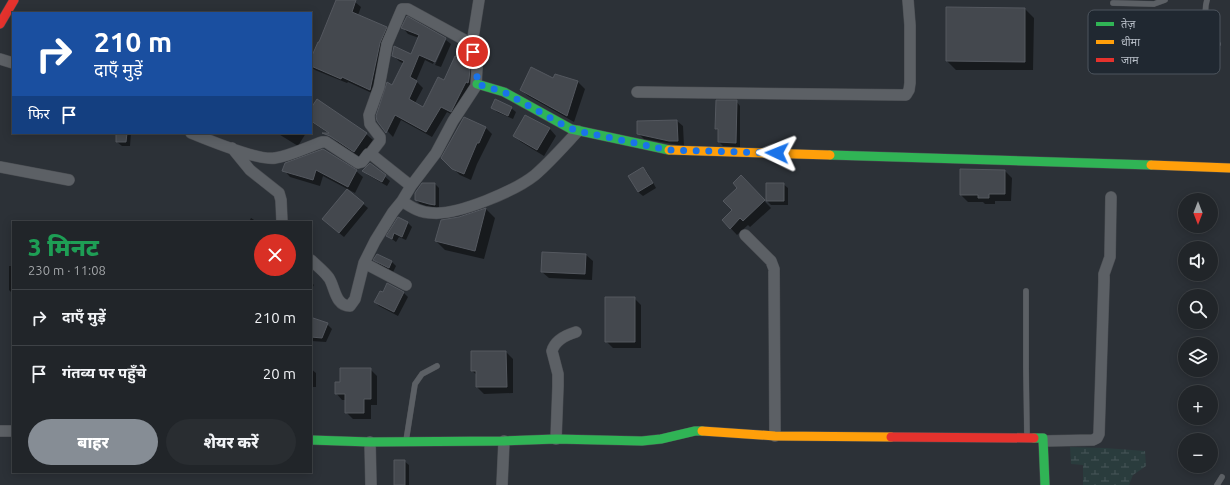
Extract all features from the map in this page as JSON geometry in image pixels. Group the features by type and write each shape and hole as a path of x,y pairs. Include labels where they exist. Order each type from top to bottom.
{"street":[{"path":"0,24 14,0"},
{"path":"312,261 329,278 337,299 346,306 350,306 355,299 364,263 375,241 393,212 402,202 411,186 436,153 453,121 477,84 477,68 472,44 479,0"},
{"path":"637,92 906,95 909,90 910,83 910,11 908,0"},
{"path":"194,134 263,158 273,159 322,142 326,142 358,163 362,162 380,141 380,137 370,124 369,115 379,87 387,44 402,9 408,9 472,44"},
{"path":"0,59 12,63"},
{"path":"477,84 504,92 565,126 578,131 668,150 1230,168"},
{"path":"402,202 423,212 441,213 488,200 535,175 578,131"},
{"path":"232,148 250,170 279,193 281,200 282,221"},
{"path":"370,154 411,186"},
{"path":"0,167 68,180"},
{"path":"312,440 370,442 556,439 653,441 695,431 775,436 1043,438 1044,441 1093,440 1097,438 1099,434 1104,274 1110,257 1111,197"},
{"path":"745,235 771,261 774,270 775,436"},
{"path":"364,263 406,285"},
{"path":"556,439 558,374 552,351 553,347 562,338 576,332"},
{"path":"0,431 12,431"},
{"path":"502,485 504,441"},
{"path":"1044,441 1045,485"},
{"path":"370,442 371,485"}],"lane":[{"path":"1113,3 1154,4 1165,0"},
{"path":"1205,10 1207,0"},
{"path":"1026,291 1028,438"},
{"path":"406,442 415,384 422,374 437,366"},
{"path":"1217,485 1222,477"}],"green space":[{"path":"1070,447 1145,451 1146,466 1133,475 1129,485 1083,485 1083,465 1071,464"}],"building":[{"path":"336,0 356,0 352,12 387,27 380,43 370,90 342,77 341,79 312,66 312,56"},
{"path":"946,7 1025,8 1025,62 946,61"},
{"path":"407,16 446,38 435,62 419,55 410,77 417,81 409,99 423,107 438,77 444,80 455,56 468,61 470,69 469,79 451,112 441,107 426,132 395,115 386,133 377,121 376,116 387,82 392,85 404,61 392,56 394,46 411,54 419,35 401,28"},
{"path":"531,67 553,78 555,74 578,81 567,116 520,90"},
{"path":"317,99 367,133 354,152 330,136 322,133 329,133 312,122 312,106"},
{"path":"495,99 512,107 508,116 491,108"},
{"path":"716,100 737,100 736,143 718,142 718,129 715,129"},
{"path":"525,115 550,128 537,150 513,136"},
{"path":"464,117 486,127 479,143 477,143 464,174 452,169 441,158"},
{"path":"677,120 678,141 669,141 637,134 637,121"},
{"path":"116,134 127,134 126,142 116,142"},
{"path":"323,149 357,170 348,187 316,170 313,180 282,171 285,163"},
{"path":"370,163 386,175 382,182 362,171"},
{"path":"643,167 653,183 638,192 628,176"},
{"path":"960,169 1005,170 1005,194 989,194 989,198 978,198 978,195 960,195"},
{"path":"741,175 765,200 743,221 740,218 730,229 722,220 732,210 723,201 737,188 733,183"},
{"path":"422,183 435,183 435,205 415,200 415,193"},
{"path":"766,183 784,183 784,201 766,201"},
{"path":"347,189 364,203 339,233 322,219"},
{"path":"486,208 475,251 435,241 441,220 459,217"},
{"path":"398,217 408,222 402,237 394,233 392,239 386,236"},
{"path":"542,252 586,254 585,274 541,272"},
{"path":"377,254 392,261 389,268 373,260"},
{"path":"387,283 404,292 394,312 374,302 380,291 383,292"},
{"path":"605,297 635,297 635,342 605,342"},
{"path":"313,318 328,323 322,338 312,337"},
{"path":"471,351 506,351 507,387 476,387 476,371 471,371"},
{"path":"340,368 371,368 371,399 364,399 364,413 345,413 345,394 335,394 335,382 340,382"},
{"path":"394,460 405,460 405,485 394,485"}],"traffic: fast":[{"path":"477,84 504,92 571,129 669,150"},
{"path":"830,155 1151,165"},
{"path":"312,440 370,442 556,439 642,441 702,431"},
{"path":"1034,438 1043,438 1045,485"}],"traffic: slow":[{"path":"669,150 830,155"},
{"path":"1151,165 1230,168"},
{"path":"702,431 775,436 891,437"}],"traffic: jam":[{"path":"0,24 14,0"},
{"path":"891,437 1034,438"}],"route":[{"path":"473,52 477,68 477,84 497,89 511,95 571,129 668,150 777,153"}]}
